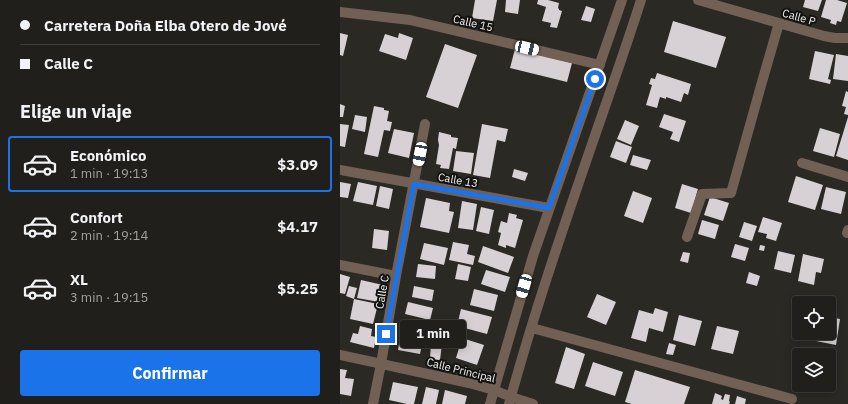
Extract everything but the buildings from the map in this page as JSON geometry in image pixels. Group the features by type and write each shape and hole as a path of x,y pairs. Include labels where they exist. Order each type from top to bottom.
{"street":[{"path":"490,404 533,256 622,0"},
{"path":"510,401 549,272 612,84 628,43 641,0"},
{"name":"Calle P","path":"698,0 824,36 848,38"},
{"name":"Calle 15","path":"340,12 410,20 600,65"},
{"path":"687,237 702,194 731,193 779,24"},
{"name":"Calle C","path":"373,404 396,276 426,124"},
{"path":"802,163 848,177"},
{"name":"Calle 13","path":"340,170 549,208"},
{"path":"340,265 396,276"},
{"path":"532,328 792,399"},
{"name":"Calle Principal","path":"340,355 469,383 494,390 510,401 533,404"}],"route":[{"path":"386,334 414,184 549,208 595,79"}]}
